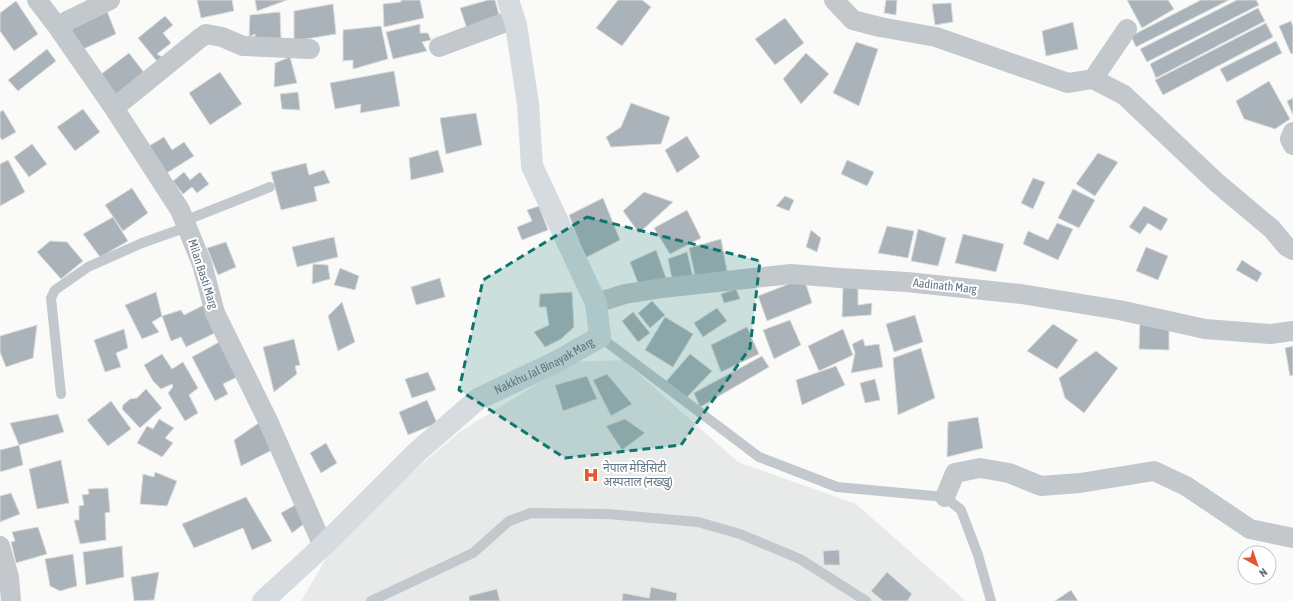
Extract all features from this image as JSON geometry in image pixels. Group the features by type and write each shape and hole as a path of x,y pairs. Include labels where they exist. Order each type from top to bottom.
{"street":[{"name":"Milan Basti Marg","path":"37,0 114,108 180,210 202,264 215,312 269,423 324,546"},
{"path":"57,26 110,0"},
{"path":"834,0 852,20 880,27 936,37 1068,83 1093,79 1124,95 1216,182 1272,229 1286,246 1293,250"},
{"path":"438,47 511,9"},
{"name":"Nakkhu Jal Binayak Marg","path":"263,601 324,546 416,453 478,400 556,362 600,337 596,304 532,166 528,104 516,25 511,9"},
{"path":"1093,79 1127,29"},
{"path":"114,108 206,34 222,37 243,46 310,49"},
{"path":"1293,132 1290,139 1293,145"},
{"name":"Aadinath Marg","path":"596,304 625,294 662,288 791,274 907,282 1021,294 1119,310 1205,329 1270,334 1293,331"},
{"path":"945,497 955,473 980,468 1009,473 1041,486 1080,483 1154,471 1186,486 1250,529 1293,538"},
{"path":"0,546 9,577 11,601"}],"lane":[{"path":"61,394 51,298 55,290 88,268 270,187"},
{"path":"600,337 759,458 837,487 945,497 962,510 978,555 991,601"},
{"path":"371,601 473,553 509,521 531,513 608,514 698,522 740,534 800,559 866,601"}],"highlighted area":[{"path":"587,217 760,261 750,348 681,445 565,458 459,390 483,280"}],"shaded area":[{"name":"नेपाल मेडिसिटी अस्पताल (नख्खु)","path":"623,360 738,462 856,504 966,601 301,601 333,547 393,488 461,431 573,362"}],"building":[{"path":"197,0 232,0 234,11 201,18"},
{"path":"255,0 287,0 257,11"},
{"path":"401,0 420,0 424,18 384,27 383,4 401,2"},
{"path":"488,0 495,0 500,18 467,29 460,8"},
{"path":"618,0 642,0 651,7 622,46 596,28"},
{"path":"886,0 897,0 896,15 884,13"},
{"path":"1127,0 1168,0 1174,9 1142,28"},
{"path":"1201,0 1229,0 1136,47 1131,36"},
{"path":"1237,0 1256,0 1259,5 1147,62 1140,49"},
{"path":"16,1 38,34 14,51 0,31 0,13"},
{"path":"951,3 953,22 935,25 932,4"},
{"path":"333,4 336,34 294,41 294,11"},
{"path":"1258,8 1265,21 1156,78 1150,64"},
{"path":"107,11 116,34 81,50 71,28"},
{"path":"280,12 281,39 255,44 255,34 249,37 250,15"},
{"path":"165,16 173,25 163,33 171,43 157,54 162,57 160,65 138,38"},
{"path":"785,18 804,43 775,65 755,39"},
{"path":"1291,21 1293,27 1293,53 1291,54 1279,26"},
{"path":"1073,22 1078,49 1046,56 1042,31"},
{"path":"1266,23 1273,37 1163,95 1155,80"},
{"path":"420,24 420,33 428,33 431,40 422,42 427,51 393,59 386,32"},
{"path":"381,26 388,59 353,69 353,60 343,61 343,30"},
{"path":"1276,41 1282,53 1227,82 1220,69"},
{"path":"856,42 878,49 859,106 833,93"},
{"path":"47,49 56,61 18,91 8,80"},
{"path":"129,53 146,75 117,97 100,75"},
{"path":"806,53 829,74 801,104 783,79"},
{"path":"290,57 297,83 274,87 275,63"},
{"path":"394,71 400,106 360,113 361,104 335,109 330,83"},
{"path":"220,72 242,104 210,125 189,93"},
{"path":"1269,81 1290,119 1275,129 1244,119 1236,101"},
{"path":"298,92 300,110 282,109 280,94"},
{"path":"1293,98 1293,115 1287,101"},
{"path":"631,103 670,117 661,144 611,147 606,137 621,127"},
{"path":"83,109 100,132 75,151 57,127"},
{"path":"3,110 16,132 2,140 0,137 0,112"},
{"path":"476,113 482,145 446,154 440,118"},
{"path":"687,136 700,157 677,173 665,150"},
{"path":"164,137 172,150 184,142 194,156 162,176 144,149"},
{"path":"32,144 47,164 29,177 14,157"},
{"path":"438,150 444,172 411,180 409,158"},
{"path":"1098,153 1118,162 1095,196 1076,184"},
{"path":"8,160 25,192 0,206 0,164"},
{"path":"847,160 874,172 867,186 841,174"},
{"path":"306,163 309,175 324,170 330,183 314,187 317,201 281,210 271,172"},
{"path":"184,172 190,180 200,172 209,184 197,193 192,187 183,194 173,181"},
{"path":"1033,178 1045,182 1033,209 1021,203"},
{"path":"132,188 148,213 123,231 105,205"},
{"path":"1073,189 1095,200 1079,228 1058,218"},
{"path":"644,192 673,202 639,233 623,211"},
{"path":"785,196 794,200 789,211 776,206"},
{"path":"603,198 620,240 585,258 569,215"},
{"path":"539,206 548,230 522,240 517,227 532,221 527,210"},
{"path":"1144,206 1168,219 1161,231 1148,223 1140,234 1129,227"},
{"path":"687,210 701,238 670,254 654,228"},
{"path":"113,217 128,241 100,257 83,234"},
{"path":"1057,223 1073,229 1058,260 1023,244 1028,231 1048,240"},
{"path":"887,226 914,231 908,258 878,253"},
{"path":"918,229 946,238 938,266 911,261"},
{"path":"811,230 821,238 817,252 806,247"},
{"path":"963,234 1004,244 996,272 955,263"},
{"path":"334,237 338,257 297,267 292,247"},
{"path":"721,239 727,271 696,280 689,248"},
{"path":"50,241 67,242 83,261 61,279 37,252"},
{"path":"226,242 236,267 218,275 207,248"},
{"path":"1146,247 1168,256 1158,280 1136,271"},
{"path":"656,250 666,278 641,291 630,262"},
{"path":"687,252 693,277 673,283 668,259"},
{"path":"1242,260 1262,273 1257,282 1236,270"},
{"path":"313,264 328,265 330,279 312,284"},
{"path":"340,268 359,276 355,290 334,285"},
{"path":"440,278 445,297 416,305 411,287"},
{"path":"804,278 812,303 767,321 758,296"},
{"path":"858,282 858,305 872,303 871,315 842,317 843,286"},
{"path":"736,289 740,299 724,303 721,294"},
{"path":"156,292 162,316 152,322 159,332 142,339 125,305"},
{"path":"572,292 574,327 561,339 545,347 534,332 549,325 546,307 539,307 540,294"},
{"path":"652,301 665,315 650,328 638,313"},
{"path":"342,302 355,342 338,351 328,316"},
{"path":"206,304 219,331 186,347 181,337 171,341 162,316 181,310 184,315"},
{"path":"717,308 727,321 703,337 694,323"},
{"path":"633,312 650,333 638,342 622,321"},
{"path":"915,315 923,342 894,352 886,324"},
{"path":"665,317 693,334 673,367 645,350"},
{"path":"790,320 801,345 774,359 763,330"},
{"path":"1140,322 1169,329 1169,350 1139,349"},
{"path":"1053,324 1078,340 1057,369 1027,351"},
{"path":"37,325 33,358 6,367 0,352 0,336"},
{"path":"747,327 759,354 721,372 711,345"},
{"path":"124,329 128,348 116,353 121,367 105,372 94,340"},
{"path":"843,329 853,355 819,371 808,346"},
{"path":"294,339 300,365 295,366 297,374 274,392 263,347"},
{"path":"863,339 865,346 879,344 883,367 851,373 855,353 852,344"},
{"path":"221,341 239,376 223,384 228,394 215,401 192,357"},
{"path":"1293,346 1293,375 1290,376 1285,348"},
{"path":"921,348 935,398 898,415 893,358"},
{"path":"1096,351 1118,368 1084,413 1065,398 1059,378"},
{"path":"162,354 172,369 183,362 198,388 189,395 198,413 185,421 168,393 173,387 172,384 161,389 153,381 144,365"},
{"path":"690,354 712,371 685,399 663,385"},
{"path":"762,356 769,367 700,407 694,393"},
{"path":"836,366 845,385 802,405 796,380"},
{"path":"428,372 436,390 412,398 405,379"},
{"path":"607,374 632,404 611,416 593,380"},
{"path":"587,376 597,399 563,411 555,385"},
{"path":"875,379 880,400 865,403 860,383"},
{"path":"146,389 162,408 140,428 122,409 123,405 130,399 137,398"},
{"path":"427,400 437,423 408,435 399,412"},
{"path":"111,401 131,429 108,446 87,420"},
{"path":"58,414 64,432 19,445 10,423"},
{"path":"978,417 983,448 947,457 948,422"},
{"path":"159,419 174,428 165,438 173,443 162,457 137,443 147,426 153,429"},
{"path":"625,419 645,433 622,450 606,426"},
{"path":"263,420 276,448 241,466 234,440"},
{"path":"326,443 337,463 321,473 310,453"},
{"path":"19,445 23,465 0,472 0,450"},
{"path":"61,460 69,503 37,509 29,469"},
{"path":"155,472 177,481 167,506 140,504 143,474 154,477"},
{"path":"108,488 110,512 105,513 106,540 80,544 74,520 79,520 79,506 84,505 82,495 89,494 88,489"},
{"path":"11,493 20,514 0,522 0,496"},
{"path":"246,497 272,541 252,550 243,528 194,548 182,524"},
{"path":"302,501 309,520 292,533 281,513"},
{"path":"38,527 47,554 16,563 11,542 15,541 12,532"},
{"path":"122,546 124,577 86,585 83,552"},
{"path":"839,550 840,565 824,565 823,551"},
{"path":"73,554 77,586 60,591 50,586 45,559"},
{"path":"159,572 154,600 134,601 131,577"},
{"path":"887,572 912,594 907,601 883,601 871,591"},
{"path":"651,587 677,593 676,601 622,601 623,593 649,598"},
{"path":"497,589 500,601 469,601 469,596"},
{"path":"1071,590 1078,601 1055,601"}],"place":[{"name":"नेपाल मेडिसिटी अस्पताल (नख्खु)","path":"591,475"}]}
